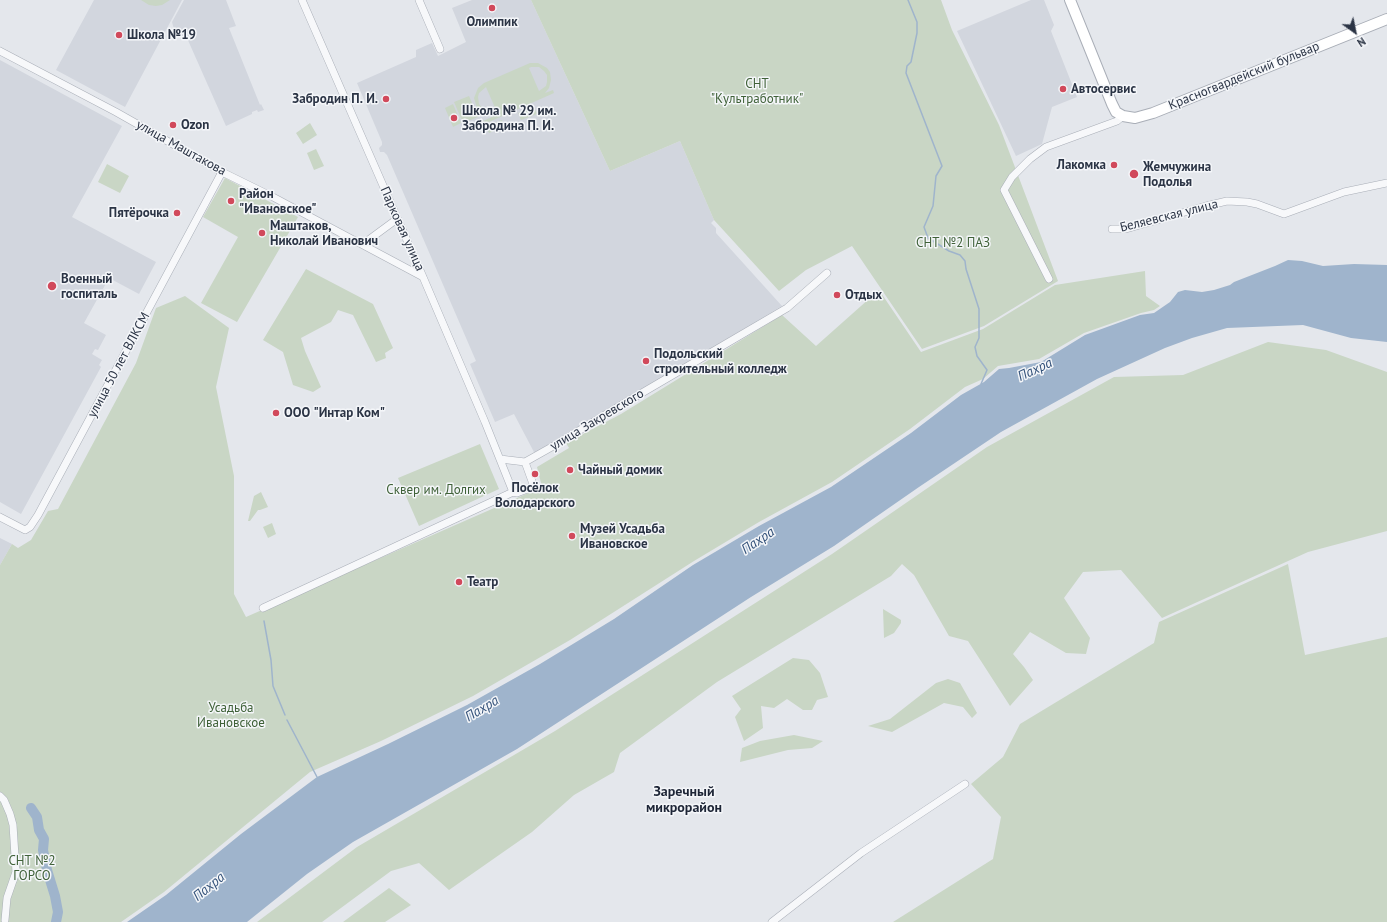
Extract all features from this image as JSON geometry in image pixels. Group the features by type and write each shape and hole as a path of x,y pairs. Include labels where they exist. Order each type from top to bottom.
{"main road":[{"path":"1070,0 1112,104 1116,112 1122,116"},
{"name":"Красногвардейский бульвар","path":"1122,116 1135,118 1153,113 1387,19"}],"street":[{"name":"Парковая улица","path":"302,0 423,277 513,492"},
{"path":"419,0 440,49"},
{"name":"улица Маштакова","path":"0,51 116,112 222,172 363,244 423,277"},
{"path":"1049,279 1004,190 1012,177 1046,147 1117,121 1122,116"},
{"name":"улица 50 лет ВЛКСМ","path":"0,517 25,530 30,527 38,515 222,172"},
{"name":"Беляевская улица","path":"1112,229 1126,229 1206,206 1227,202 1247,202 1257,204 1284,214 1344,192 1387,183"},
{"path":"363,244 397,219"},
{"name":"улица Закревского","path":"526,462 787,308 827,273"},
{"path":"263,608 513,492 517,493 530,488 533,484 526,462 500,459"},
{"path":"772,922 861,853 965,784"},
{"path":"0,796 4,800 13,825 16,872 7,898 5,920"}],"shaded area":[{"name":"Школа №19","path":"94,0 182,0 125,107 56,70"},
{"path":"184,0 226,0 236,26 229,28 260,105 261,104 264,110 252,112 252,114 226,126 187,38 175,33 172,22"},
{"path":"472,0 531,0 610,171 680,141 714,220 711,223 716,228 716,233 782,306 535,454 514,414 495,422 470,364 476,361 387,155 384,152 380,152 379,148 382,145 382,142 357,83 416,57 416,50 432,43 438,56 466,42 452,8"},
{"path":"1031,0 1044,0 1054,25 1051,31 1077,97 1052,107 1042,144 1016,156 957,31"},
{"name":"Военный госпиталь","path":"0,60 122,126 72,217 156,262 139,294 109,278 84,323 106,335 98,350 95,349 92,354 102,360 99,365 101,367 21,514 0,502"},
{"path":"0,538 12,544 0,565"}],"green space":[{"path":"141,0 170,0 162,5 156,6 149,5"},
{"path":"531,0 941,0 952,30 999,125 1058,281 984,326 922,349 852,246 806,270 779,291 714,220 680,141 610,171"},
{"path":"530,63 538,63 547,68 550,72 551,80 549,88 545,93 553,90 554,93 471,130 470,127 494,116 485,115 477,108 474,98 478,88 484,83","holes":["539,67 547,75 546,86 539,91 529,68","486,87 496,110 496,111 486,111 479,104 479,93"]},
{"path":"469,96 478,117 463,123 454,102"},
{"path":"453,104 461,123 453,127 445,108"},
{"path":"534,107 537,114 521,120 518,113"},
{"path":"502,120 505,126 489,133 486,127"},
{"path":"310,123 317,135 303,144 296,133"},
{"path":"316,149 324,166 314,170 307,153"},
{"path":"107,164 129,176 120,193 98,182"},
{"path":"225,178 298,217 237,322 201,303 238,237 203,217"},
{"path":"306,269 373,304 393,348 385,353 386,358 376,362 353,315 338,310 331,322 301,338 305,351 321,387 313,392 293,385 283,352 263,340"},
{"path":"1145,271 1146,296 1160,306 1154,310 1141,313 1084,333 1039,359 998,366 983,379 965,387 910,429 832,482 759,522 694,561 570,640 473,696 381,741 310,772 164,892 121,922 0,922 0,565 12,544 18,548 31,540 48,511 58,509 136,363 156,308 185,296 229,328 216,387 234,476 234,594 246,617 542,487 537,467 569,448 566,443 621,414 782,315 816,346 879,290 921,352 983,329 1055,285"},
{"path":"1268,342 1326,350 1387,372 1387,531 1308,552 1162,618 1121,570 1083,572 1064,598 1090,638 1086,654 1066,653 1030,632 1013,654 1033,680 1010,706 968,641 949,636 914,575 902,564 891,576 717,682 620,753 614,772 574,795 532,832 449,890 419,863 391,871 322,922 257,922 357,847 555,731 832,554 987,447 1114,377 1183,375"},
{"name":"Сквер им. Долгих","path":"480,444 499,489 419,526 398,478"},
{"path":"261,492 268,507 258,510 250,521 248,521 254,496"},
{"path":"272,523 276,534 268,538 263,527"},
{"path":"1288,564 1305,655 1387,637 1387,922 893,922 993,859 1001,817 971,784 1003,757 1020,724 1154,643 1159,622"},
{"path":"883,609 901,620 901,623 894,633 884,638"},
{"path":"793,658 809,660 820,673 828,697 817,700 812,710 803,710 787,699 774,708 761,706 763,728 744,741 735,717 741,709 732,696"},
{"path":"948,679 960,683 977,713 972,718 963,707 944,703 892,732 868,726 890,719 936,683"},
{"path":"794,735 823,741 812,748 788,750 740,762 742,748 760,741"},
{"path":"389,888 411,905 385,922 343,922"}],"water":[{"name":"Пахра","path":"1288,260 1302,261 1323,266 1354,264 1387,265 1387,342 1351,338 1303,325 1227,328 1192,338 1165,348 1097,379 1001,432 834,546 751,597 517,749 353,842 307,874 247,922 127,922 166,895 241,834 317,777 467,705 540,664 614,619 693,565 759,526 831,487 911,433 961,395 984,382 999,369 1041,362 1085,335 1140,315 1154,313 1170,302 1178,292 1185,290 1202,292 1214,290 1230,285"}],"waterway":[{"path":"908,0 917,22 917,33 911,62 907,66 906,73 942,166 936,176 933,206 924,227 928,238 949,251 960,255 965,261 966,269 979,309 979,338 975,347 977,356 987,370 981,384"},
{"path":"264,621 271,660 273,686 285,715"},
{"path":"287,720 317,777"},
{"path":"31,808 37,817 39,830 44,839 43,850 58,912 56,922"}],"place":[{"name":"Олимпик","path":"492,8"},
{"name":"Школа №19","path":"119,35"},
{"name":"Автосервис","path":"1063,89"},
{"name":"Забродин П. И.","path":"386,99"},
{"name":"Школа № 29 им. Забродина П. И.","path":"454,118"},
{"name":"Ozon","path":"173,125"},
{"name":"Лакомка","path":"1114,165"},
{"name":"Жемчужина Подолья","path":"1134,174"},
{"name":"Район \"Ивановское\"","path":"231,201"},
{"name":"Пятёрочка","path":"177,213"},
{"name":"Маштаков, Николай Иванович","path":"262,233"},
{"name":"Военный госпиталь","path":"52,286"},
{"name":"Отдых","path":"837,295"},
{"name":"Подольский строительный колледж","path":"646,361"},
{"name":"ООО \"Интар Ком\"","path":"276,413"},
{"name":"Чайный домик","path":"570,470"},
{"name":"Посёлок Володарского","path":"535,474"},
{"name":"Музей Усадьба Ивановское","path":"572,536"},
{"name":"Театр","path":"459,582"}],"district":[{"name":"Заречный микрорайон","path":"684,800"}],"park label":[{"name":"СНТ \"Культработник\"","path":"757,92"},
{"name":"СНТ №2 ПАЗ","path":"953,243"},
{"name":"Усадьба Ивановское","path":"231,716"},
{"name":"СНТ №2 ГОРСО","path":"32,868"}]}
